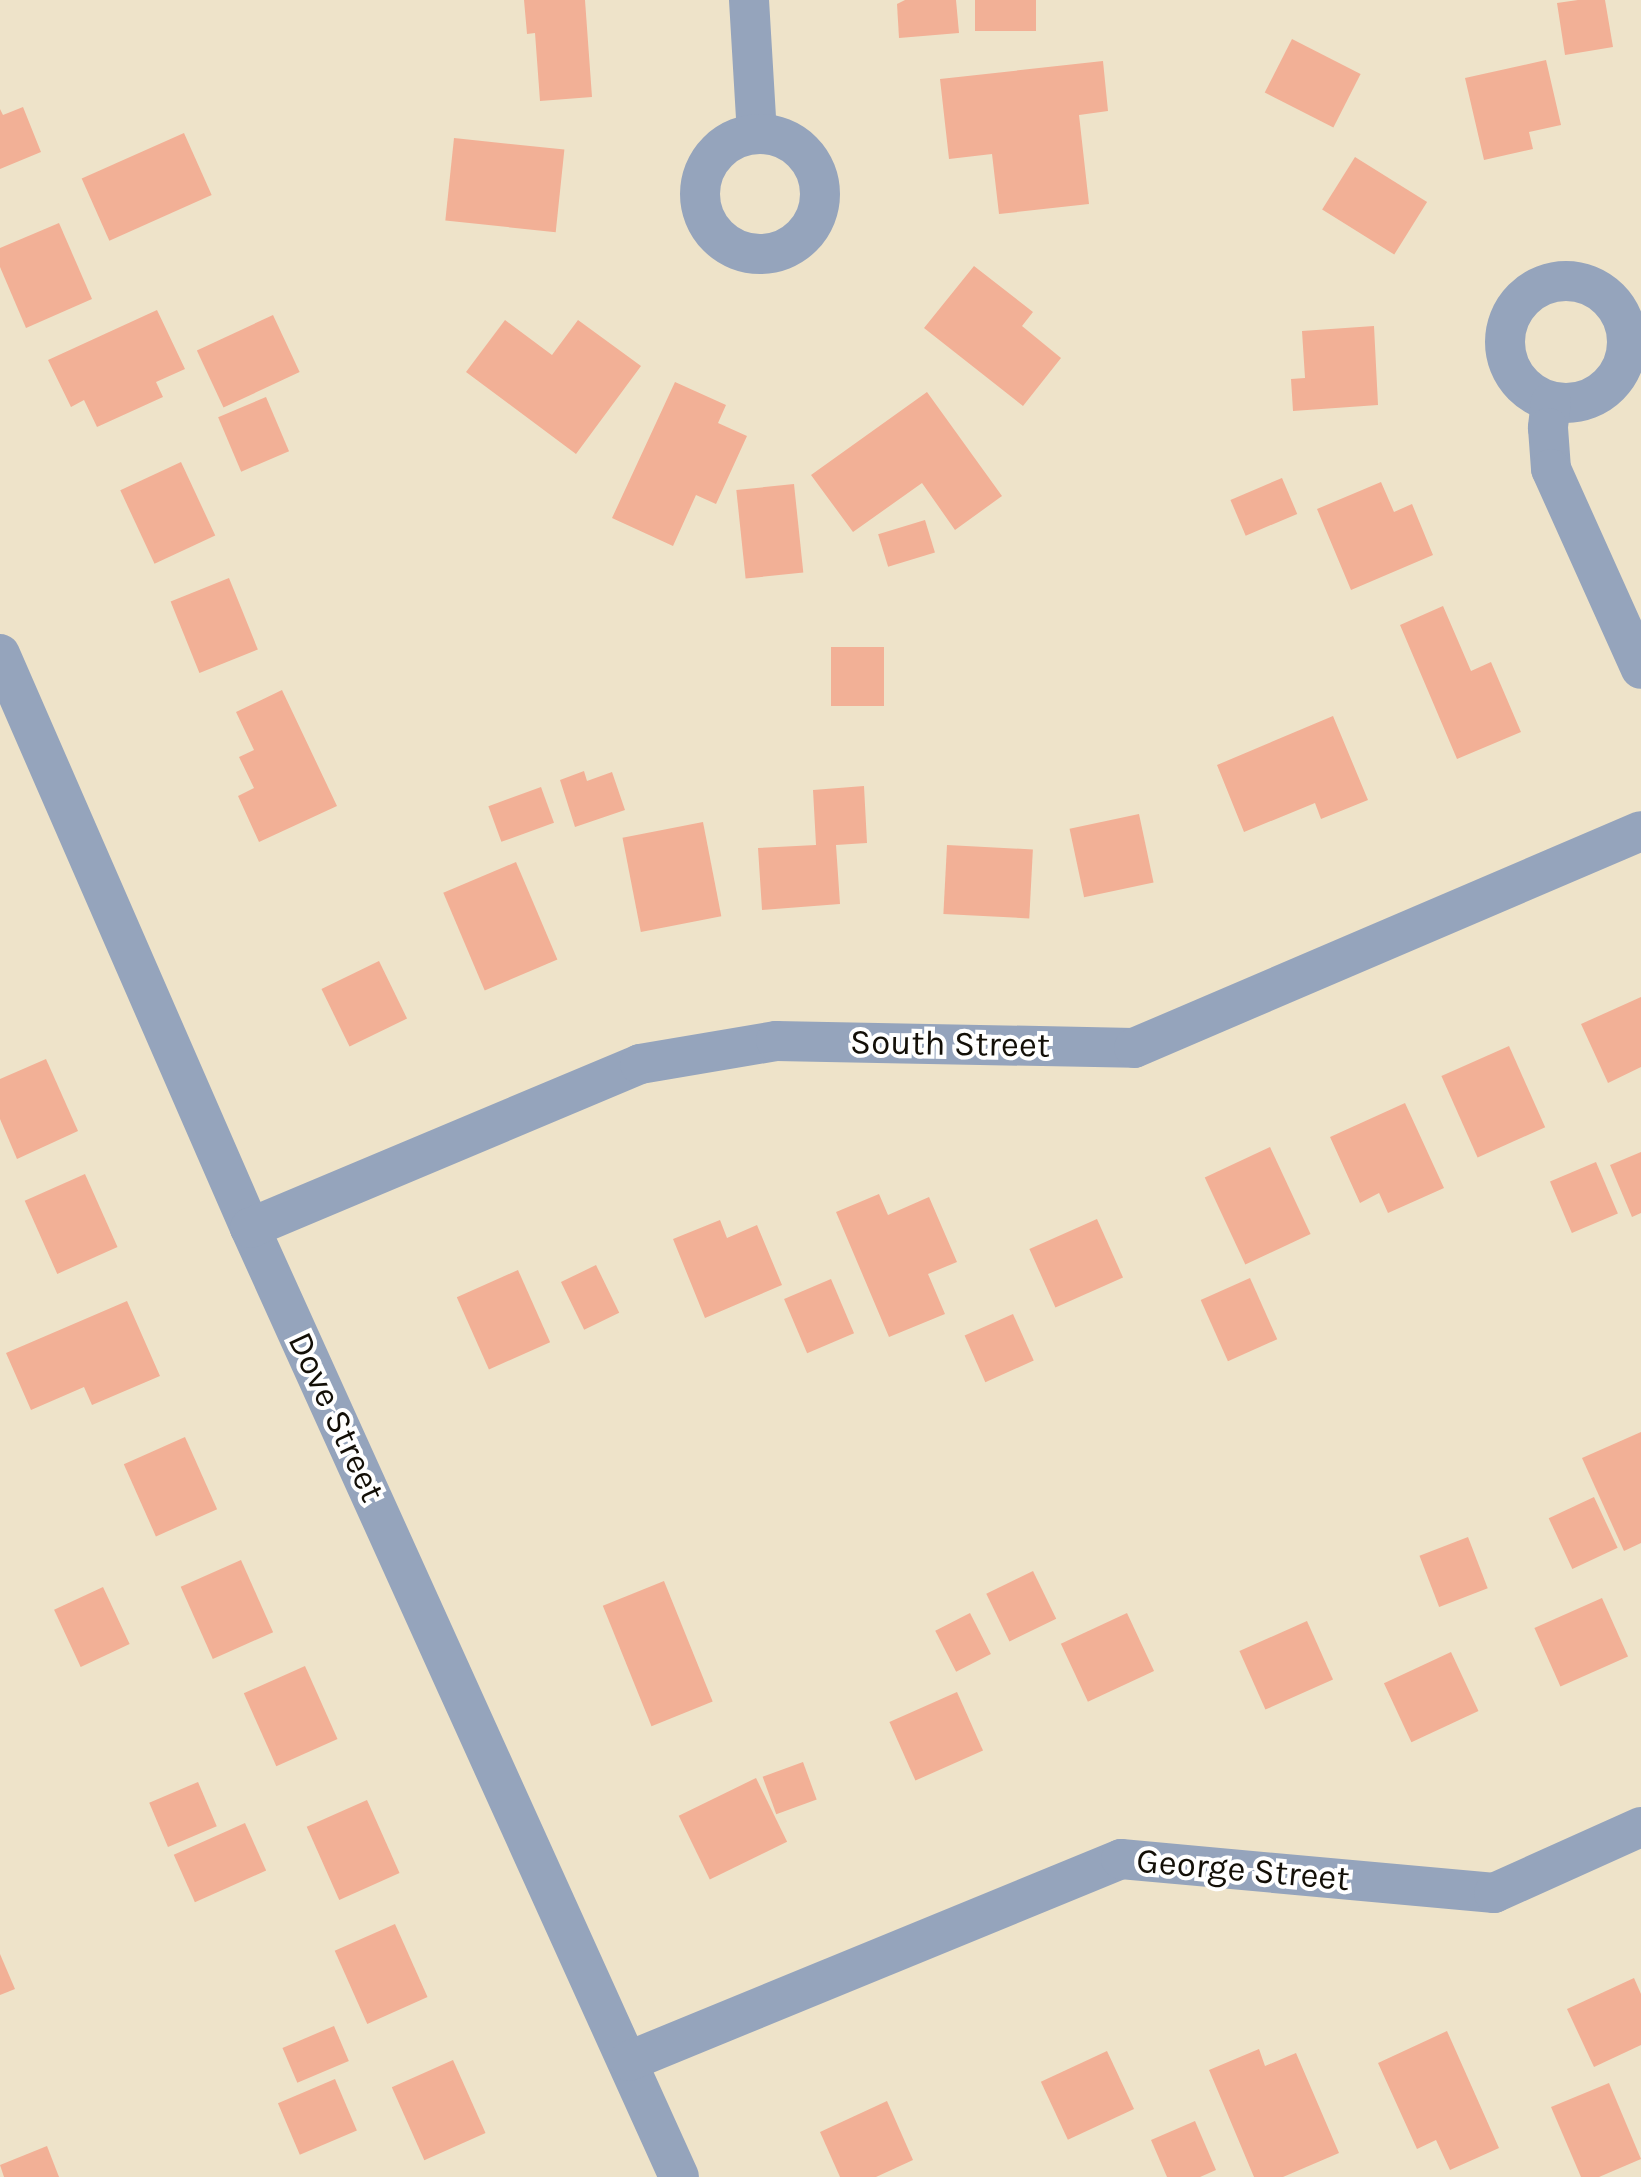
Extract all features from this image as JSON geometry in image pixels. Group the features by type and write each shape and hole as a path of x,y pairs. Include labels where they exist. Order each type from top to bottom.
{"street":[{"path":"749,0 757,134"},
{"path":"1552,402 1548,428 1551,469 1641,669"},
{"name":"Dove Street","path":"0,654 250,1228 630,2060 679,2177"},
{"name":"South Street","path":"250,1228 640,1064 776,1041 1134,1048 1641,832"},
{"name":"George Street","path":"630,2060 1121,1859 1494,1893 1641,1828"}],"building":[{"path":"524,0 585,0 592,97 540,101 535,33 527,34"},
{"path":"905,0 956,0 959,33 899,38 897,4"},
{"path":"975,0 1036,0 1036,31 975,31"},
{"path":"1605,0 1613,47 1565,55 1557,3"},
{"path":"1292,39 1361,74 1333,127 1265,92"},
{"path":"1546,60 1561,125 1529,132 1533,149 1484,160 1465,78"},
{"path":"1103,61 1108,111 1079,115 1089,204 999,214 992,154 949,159 940,79"},
{"path":"23,107 41,152 0,169 0,109 3,115"},
{"path":"184,133 212,195 109,241 82,179"},
{"path":"454,138 564,150 556,232 445,221"},
{"path":"1355,157 1427,202 1394,255 1322,210"},
{"path":"59,223 92,299 26,328 0,267 0,248"},
{"path":"974,266 1033,312 1022,326 1061,358 1023,406 924,328"},
{"path":"157,310 185,369 156,382 163,397 97,427 84,400 71,407 48,360"},
{"path":"273,315 300,372 223,408 197,350"},
{"path":"505,320 552,355 578,320 641,366 576,454 466,372"},
{"path":"1374,326 1378,405 1293,411 1291,379 1305,378 1302,331"},
{"path":"675,382 726,405 718,423 747,436 716,504 696,495 673,546 612,518"},
{"path":"927,392 1002,496 955,530 922,483 853,532 811,475"},
{"path":"266,397 289,451 241,472 218,417"},
{"path":"181,462 215,535 155,564 120,490"},
{"path":"1282,478 1297,514 1246,536 1230,500"},
{"path":"1381,482 1394,512 1412,504 1433,555 1351,590 1317,509"},
{"path":"794,484 803,573 746,579 736,490"},
{"path":"925,520 935,553 888,567 878,534"},
{"path":"229,578 258,649 199,673 171,602"},
{"path":"1443,606 1471,671 1491,662 1521,732 1457,759 1400,625"},
{"path":"831,647 884,647 884,706 831,706"},
{"path":"282,690 337,806 259,842 238,796 254,788 239,757 254,750 236,712"},
{"path":"1333,716 1368,800 1321,819 1315,803 1244,832 1217,765"},
{"path":"584,771 587,781 612,772 625,810 575,827 560,780"},
{"path":"864,786 867,843 836,845 840,904 762,910 758,848 816,845 813,790"},
{"path":"541,787 554,823 501,842 488,806"},
{"path":"1139,814 1154,882 1084,897 1070,829"},
{"path":"703,822 721,916 641,932 623,838"},
{"path":"947,845 1033,850 1029,918 943,914"},
{"path":"516,862 557,960 485,990 443,893"},
{"path":"379,961 407,1019 350,1047 321,989"},
{"path":"1641,997 1641,1067 1608,1083 1581,1024"},
{"path":"1509,1046 1545,1127 1478,1157 1441,1076"},
{"path":"46,1059 78,1131 17,1159 0,1119 0,1079"},
{"path":"1405,1103 1444,1188 1388,1213 1379,1193 1360,1203 1330,1137"},
{"path":"1270,1147 1311,1234 1245,1264 1205,1177"},
{"path":"1641,1152 1641,1213 1632,1217 1610,1165"},
{"path":"1596,1162 1618,1214 1572,1233 1550,1182"},
{"path":"85,1174 118,1247 57,1274 25,1201"},
{"path":"879,1194 888,1215 929,1197 957,1262 928,1274 945,1314 889,1337 836,1212"},
{"path":"1097,1219 1123,1277 1055,1308 1029,1249"},
{"path":"720,1220 727,1238 757,1225 782,1285 705,1318 673,1239"},
{"path":"596,1265 619,1313 584,1330 561,1282"},
{"path":"518,1270 550,1342 489,1369 457,1297"},
{"path":"1250,1278 1277,1339 1228,1361 1201,1300"},
{"path":"831,1279 854,1333 807,1353 784,1299"},
{"path":"127,1301 160,1376 92,1405 84,1387 31,1410 6,1353"},
{"path":"1013,1314 1034,1361 985,1382 965,1336"},
{"path":"1641,1432 1641,1543 1624,1551 1582,1458"},
{"path":"185,1437 217,1509 156,1536 124,1464"},
{"path":"1594,1497 1618,1548 1572,1569 1549,1518"},
{"path":"1468,1537 1488,1588 1439,1607 1419,1556"},
{"path":"241,1560 273,1632 213,1659 181,1587"},
{"path":"1033,1571 1056,1619 1009,1641 986,1594"},
{"path":"664,1581 713,1702 652,1726 603,1606"},
{"path":"103,1587 130,1644 81,1667 54,1610"},
{"path":"1602,1598 1628,1656 1560,1687 1534,1628"},
{"path":"970,1613 991,1654 956,1672 935,1631"},
{"path":"1127,1613 1154,1671 1088,1702 1061,1644"},
{"path":"1307,1621 1333,1679 1265,1710 1239,1651"},
{"path":"1451,1652 1478,1711 1411,1742 1384,1683"},
{"path":"305,1666 338,1739 276,1766 244,1693"},
{"path":"957,1692 983,1750 915,1781 889,1722"},
{"path":"803,1762 817,1800 776,1814 763,1777"},
{"path":"756,1778 787,1842 710,1880 679,1816"},
{"path":"198,1782 217,1826 168,1847 149,1803"},
{"path":"367,1800 400,1873 339,1900 307,1827"},
{"path":"245,1823 266,1871 195,1902 174,1855"},
{"path":"395,1924 428,1997 367,2024 335,1951"},
{"path":"0,1954 15,1989 0,1995"},
{"path":"1634,1978 1641,1994 1641,2045 1594,2067 1567,2009"},
{"path":"334,2026 349,2061 297,2083 282,2048"},
{"path":"1447,2031 1499,2148 1450,2170 1436,2140 1417,2149 1378,2063"},
{"path":"1259,2049 1265,2066 1296,2053 1339,2153 1283,2177 1254,2177 1209,2070"},
{"path":"1107,2051 1134,2109 1068,2140 1041,2082"},
{"path":"453,2060 486,2133 424,2160 392,2087"},
{"path":"335,2079 357,2131 300,2155 278,2103"},
{"path":"1609,2083 1641,2159 1599,2177 1581,2177 1551,2107"},
{"path":"887,2101 913,2160 876,2177 840,2177 820,2132"},
{"path":"1195,2121 1216,2170 1200,2177 1167,2177 1151,2140"},
{"path":"47,2146 59,2177 4,2177 0,2165"}]}
